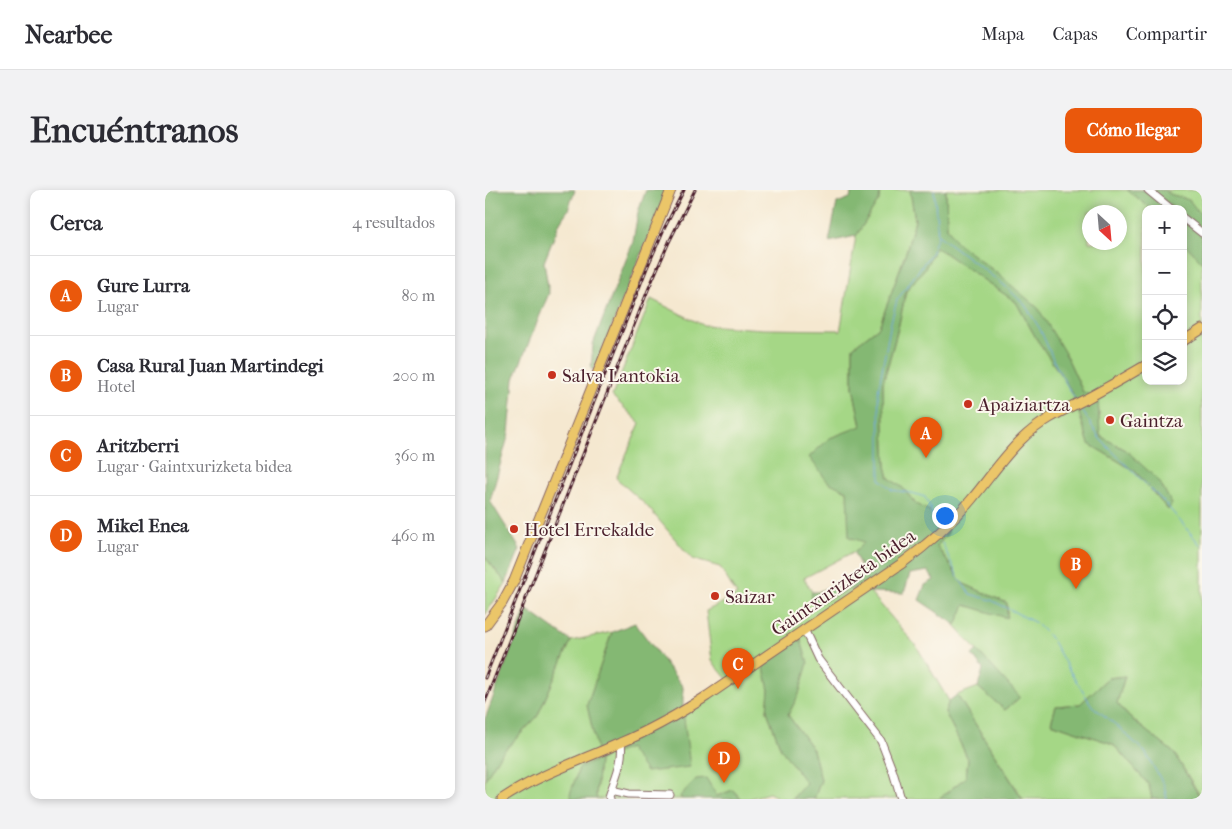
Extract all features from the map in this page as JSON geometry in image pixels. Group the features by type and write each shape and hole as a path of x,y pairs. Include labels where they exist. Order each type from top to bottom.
{"main road":[{"path":"485,626 502,603 514,581 671,190"},
{"path":"1185,340 1202,329"},
{"path":"1186,340 1202,335"},
{"name":"Gaintxurizketa bidea","path":"502,799 532,781 658,726 685,710 878,579 929,542 961,512 1015,446 1030,431 1048,419 1142,367"}],"street":[{"path":"1148,190 1166,205"},
{"path":"1187,221 1202,234"},
{"path":"1184,340 1202,324"},
{"path":"803,629 818,659 881,741 901,799"},
{"path":"610,799 609,797 621,760 621,743"},
{"path":"611,790 629,794 670,795"}],"green space":[{"path":"485,190 575,190 544,262 549,293 514,379 509,433 490,501 520,549 506,583 485,557"},
{"path":"646,190 668,190 594,370 591,369 593,344 633,242 638,212"},
{"path":"852,190 880,190 879,200 856,236 829,242 837,203 850,198"},
{"path":"880,190 910,190 915,220 906,252 879,327 853,347 853,387 861,427 830,438 828,481 847,491 865,542 854,553 804,578 812,592 811,599 819,603 856,587 870,592 917,647 949,701 945,712 968,759 966,777 939,799 814,799 821,780 813,750 788,715 799,694 763,662 769,690 767,711 781,749 807,783 792,799 781,799 769,793 741,799 733,790 717,796 680,796 682,799 597,799 599,760 570,794 572,799 485,799 485,779 500,755 537,717 571,641 612,632 587,705 600,759 629,748 683,710 731,684 712,661 706,611 737,595 720,567 692,559 647,506 616,478 640,423 612,396 651,299 703,325 763,329 838,330 840,332 856,236 879,200"},
{"path":"910,190 946,190 947,227 956,242 997,273 1038,308 1066,355 1083,392 1098,398 1100,436 1126,450 1159,481 1172,504 1168,510 1135,471 1089,444 1072,392 1036,338 1016,302 936,247 925,268 906,291 883,383 886,466 889,478 903,488 915,503 946,520 948,533 937,546 962,583 1007,603 1007,618 965,605 956,625 919,600 925,585 934,580 928,571 910,574 904,593 870,592 856,587 819,603 811,599 812,592 818,592 859,572 860,565 854,553 864,542 849,537 847,491 828,482 809,457 830,438 861,426 853,387 853,347 879,327 895,283 915,220"},
{"path":"946,190 1202,190 1202,799 1174,753 1129,717 1117,703 1125,676 1108,678 1080,704 1056,706 1051,723 1113,744 1149,785 1152,799 1023,799 957,695 978,687 1005,710 1019,698 955,626 965,605 1007,617 1007,603 962,583 937,546 948,533 946,521 915,503 903,488 889,478 886,466 883,383 906,291 925,268 936,247 1016,302 1036,338 1072,392 1089,444 1135,471 1168,510 1126,450 1100,436 1098,398 1083,392 1066,355 997,273 956,243 947,227"},
{"path":"1127,190 1145,190 1164,205 1146,205"},
{"path":"1151,190 1164,190 1189,200 1201,215 1202,232 1187,219 1187,205 1170,205"},
{"path":"1187,223 1202,237 1202,262 1187,246"},
{"path":"485,557 506,583 485,615"},
{"path":"526,609 571,641 537,717 500,755 485,779 485,719"},
{"path":"635,623 683,687 683,710 690,767 646,772 629,748 599,760 597,799 572,799 570,794 579,768 599,759 587,705 612,632"},
{"path":"800,637 808,663 799,694 788,715 813,750 821,780 814,799 792,799 806,783 781,749 767,711 769,690 763,662"},
{"path":"977,650 1020,697 1005,710 978,687 983,669 972,655"},
{"path":"1125,676 1117,703 1129,717 1174,753 1201,799 1152,799 1149,785 1113,744 1051,723 1056,706 1080,704 1108,678"},
{"path":"957,695 1023,799 939,799 966,777 968,759 945,712 949,701"},
{"path":"706,778 717,796 733,790 741,799 682,799 680,796 696,779"}],"waterway":[{"path":"934,190 938,235 932,252 897,300 878,392 880,479 892,490 925,497 936,528"},
{"path":"938,235 1004,285 1025,305 1040,329 1057,368 1075,399"},
{"path":"1080,407 1100,439 1165,503 1202,547"},
{"path":"942,543 958,577 970,594 991,600 1036,623 1051,638 1092,706 1145,752 1164,785 1167,799"}],"railway":[{"path":"485,678 647,268 684,190"},
{"path":"485,702 648,290 695,190"}],"place":[{"name":"Salva Lantokia","path":"552,375"},
{"name":"Apaiziartza","path":"968,404"},
{"name":"Gaintza","path":"1110,420"},
{"name":"Gure Lurra","path":"926,458"},
{"name":"Hotel Errekalde","path":"514,529"},
{"name":"Casa Rural Juan Martindegi","path":"1076,589"},
{"name":"Saizar","path":"715,596"},
{"name":"Aritzberri","path":"738,689"},
{"name":"Mikel Enea","path":"724,783"}]}
